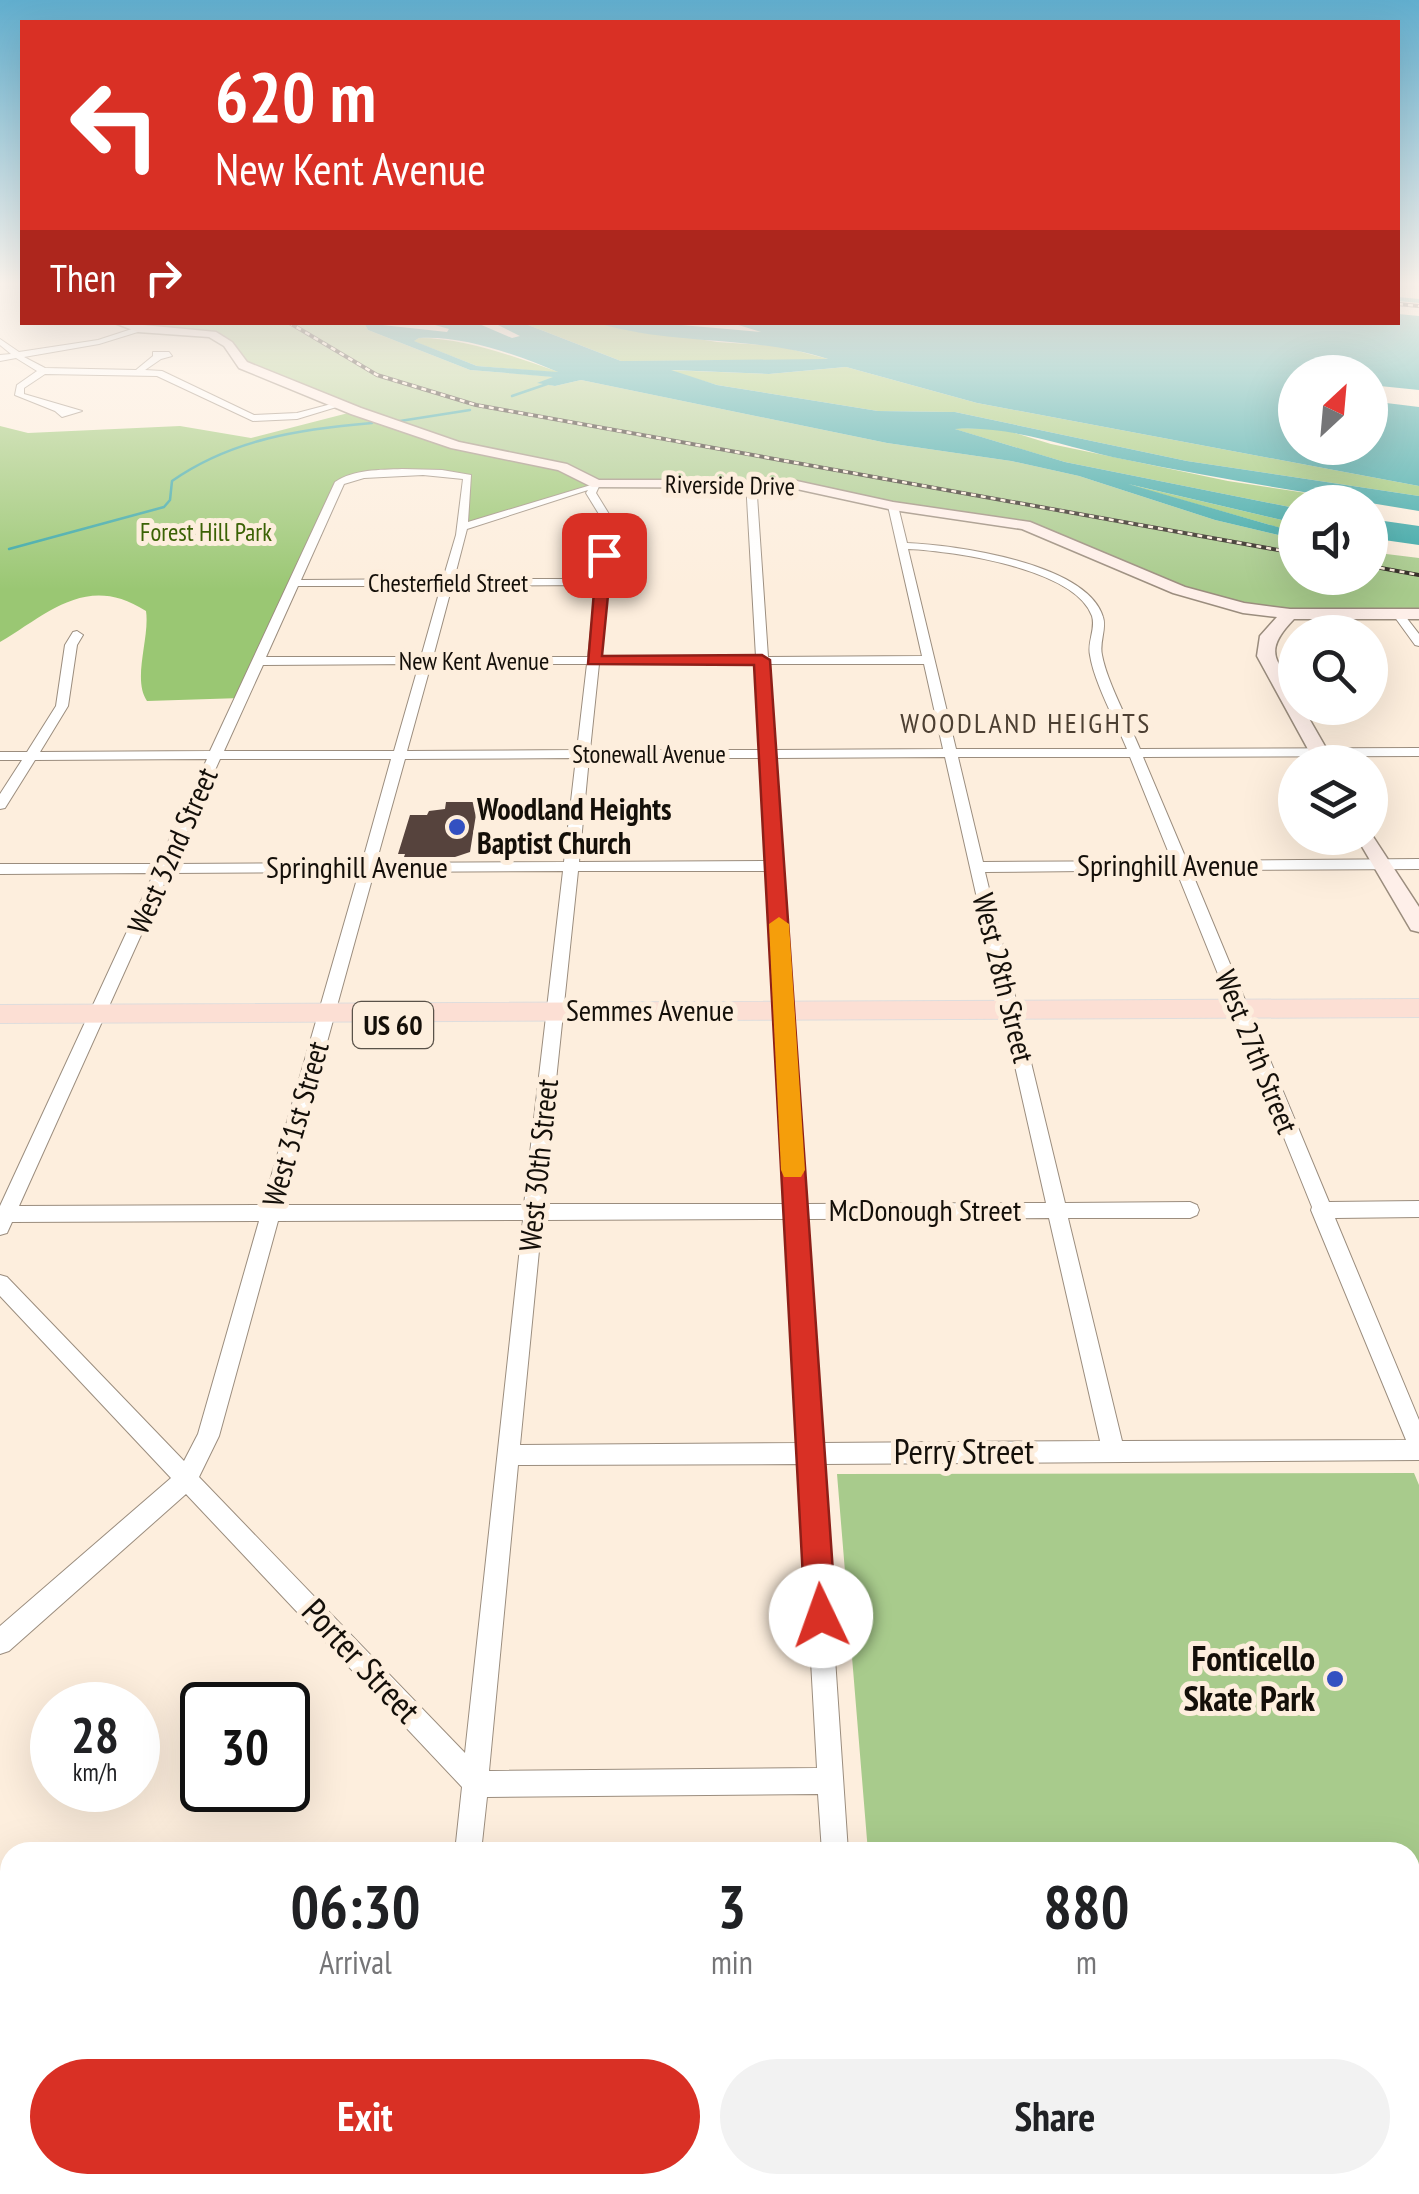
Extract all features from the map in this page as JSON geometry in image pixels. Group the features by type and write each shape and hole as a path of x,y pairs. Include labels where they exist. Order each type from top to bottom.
{"main road":[{"name":"Semmes Avenue","path":"1240,1016 1419,1008"},
{"name":"Semmes Avenue","path":"0,1014 96,1019 1240,1016 1419,1021"},
{"name":"Semmes Avenue","path":"0,1026 96,1019"}],"street":[{"path":"22,385 19,395 58,409"},
{"path":"189,385 254,418 297,416 339,405"},
{"name":"Riverside Drive","path":"292,385 438,440 562,467 597,484 792,484 894,506 1025,525 1194,595 1243,608 1290,614 1419,614"},
{"name":"West 31st Street","path":"0,1642 187,1478 208,1436 426,662 462,527 469,480 466,476 346,476"},
{"name":"West 32nd Street","path":"3,1218 346,476"},
{"path":"750,482 834,1842"},
{"path":"462,527 597,484"},
{"name":"West 30th Street","path":"469,1842 602,582 607,522 591,495 597,484"},
{"name":"West 28th Street","path":"894,506 1113,1451"},
{"name":"West 27th Street","path":"902,546 943,547 992,556 1070,589 1090,604 1097,615 1100,626 1094,647 1096,657 1419,1448"},
{"name":"Chesterfield Street","path":"293,584 602,582"},
{"path":"1290,614 1268,636 1266,656 1314,745"},
{"path":"1398,614 1419,642"},
{"path":"0,805 62,706 77,635"},
{"name":"New Kent Avenue","path":"258,662 929,660"},
{"name":"Stonewall Avenue","path":"1388,754 1419,752"},
{"name":"Stonewall Avenue","path":"0,756 1136,753 1278,756"},
{"path":"1377,855 1419,925"},
{"name":"Springhill Avenue","path":"976,867 1419,864"},
{"name":"Springhill Avenue","path":"0,869 774,866"},
{"name":"McDonough Street","path":"3,1218 1190,1210"},
{"path":"1320,1210 1419,1210"},
{"name":"Porter Street","path":"0,1283 477,1784"},
{"name":"Perry Street","path":"509,1455 1419,1448"},
{"path":"477,1784 830,1781"}],"green space":[{"path":"297,385 607,385 887,443 1011,461 1079,476 1215,520 1278,535 1278,595 1388,595 1388,554 1419,558 1419,614 1290,614 1207,599 1036,528 893,506 815,488 610,485 456,445"},
{"path":"719,385 913,385 977,403 1278,460 1278,465 1307,465 1419,486 1419,496 1388,491 1388,485 1346,485 1187,461 955,412 878,411"},
{"name":"Forest Hill Park","path":"356,411 539,461 597,484 462,527 469,479 460,474 345,477 241,698 147,701 141,681 146,611 125,600 87,596 69,601 0,642 0,426 28,433 180,426 251,438"},
{"path":"951,428 1002,429 1051,444 1278,489 1278,505 1065,462"},
{"path":"1119,482 1278,519 1278,527"},
{"path":"1414,1473 1419,1485 1419,1842 867,1842 837,1474"}],"water":[{"path":"607,385 719,385 878,411 955,412 1187,461 1346,485 1278,488 1163,467 1020,434 955,429 1065,462 1278,505 1278,519 1128,484 1278,527 1278,535 1215,520 1079,476 1011,461 887,443"},
{"path":"913,385 1278,385 1278,460 977,403"},
{"path":"1388,385 1419,385 1419,390 1388,387"},
{"path":"1388,403 1419,407 1419,486 1307,465 1388,465"},
{"path":"1388,491 1419,496 1419,511 1388,506"},
{"path":"1388,522 1419,526 1419,545 1388,541"}],"building":[{"name":"Woodland Heights Baptist Church","path":"446,802 478,802 470,852 455,857 398,854 410,815 445,809"}],"waterway":[{"path":"512,396 543,385"},
{"path":"400,421 470,410"},
{"path":"9,549 164,507 170,500 172,481 243,446 293,433 372,423"}],"railway":[{"path":"411,385 476,405 1278,550"},
{"path":"1388,569 1419,575"}],"slow traffic":[{"path":"779,924 793,1170"}],"place":[{"name":"Woodland Heights Baptist Church","path":"457,827"},
{"name":"Fonticello Skate Park","path":"1335,1679"}],"district":[{"name":"WOODLAND HEIGHTS","path":"1026,723"}],"route":[{"path":"604,555 593,661 762,660 821,1616"}]}
